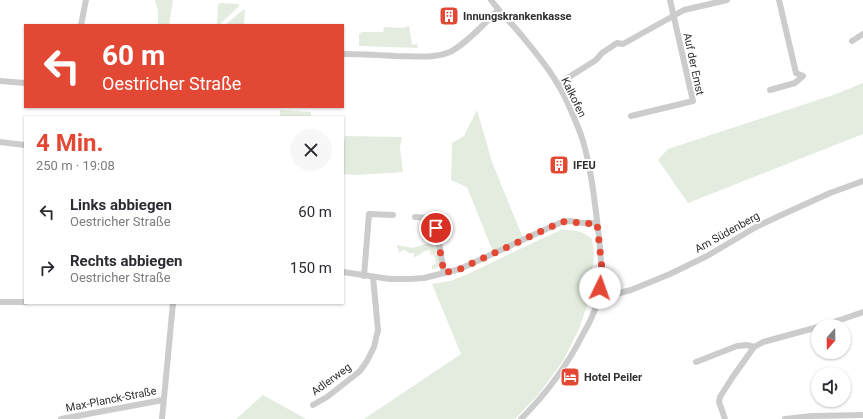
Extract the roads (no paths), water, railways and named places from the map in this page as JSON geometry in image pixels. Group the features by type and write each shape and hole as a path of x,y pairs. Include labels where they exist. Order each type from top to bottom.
{"street":[{"path":"81,24 86,0"},
{"name":"Kalkofen","path":"491,0 539,57 558,84 583,140 588,158 602,269 599,295 592,317 579,342 553,384 521,419"},
{"path":"670,0 674,16"},
{"path":"558,84 596,60 602,53 617,43 623,44 684,10 727,0"},
{"path":"770,90 794,83 803,76 796,73 779,0"},
{"path":"344,54 437,56 444,54 459,47 498,10"},
{"name":"Auf der Emst","path":"631,116 693,101 674,16"},
{"path":"852,41 863,34"},
{"path":"0,81 24,83"},
{"path":"0,142 24,145"},
{"name":"Am Südenberg","path":"599,295 616,294 631,290 670,274 707,256 756,227 830,193 863,181"},
{"path":"364,276 369,214 393,215"},
{"path":"415,217 442,219"},
{"path":"435,218 444,273"},
{"path":"344,272 390,279 424,278 460,269 562,222 570,221 583,224 597,223"},
{"name":"Adlerweg","path":"313,405 327,397 360,371 374,347 378,330 373,277"},
{"path":"0,302 24,302"},
{"name":"Max-Planck-Straße","path":"162,419 173,304"},
{"path":"844,319 863,312"},
{"path":"725,419 720,397 754,347 762,342 811,328"},
{"path":"696,362 737,346 747,345 754,347"},
{"name":"Max-Planck-Straße","path":"62,419 164,400"},
{"path":"785,419 812,416 863,415"}],"place":[{"name":"Innungskrankenkasse","path":"449,16"},
{"name":"IFEU","path":"559,165"},
{"name":"Hotel Peiler","path":"570,377"}]}
